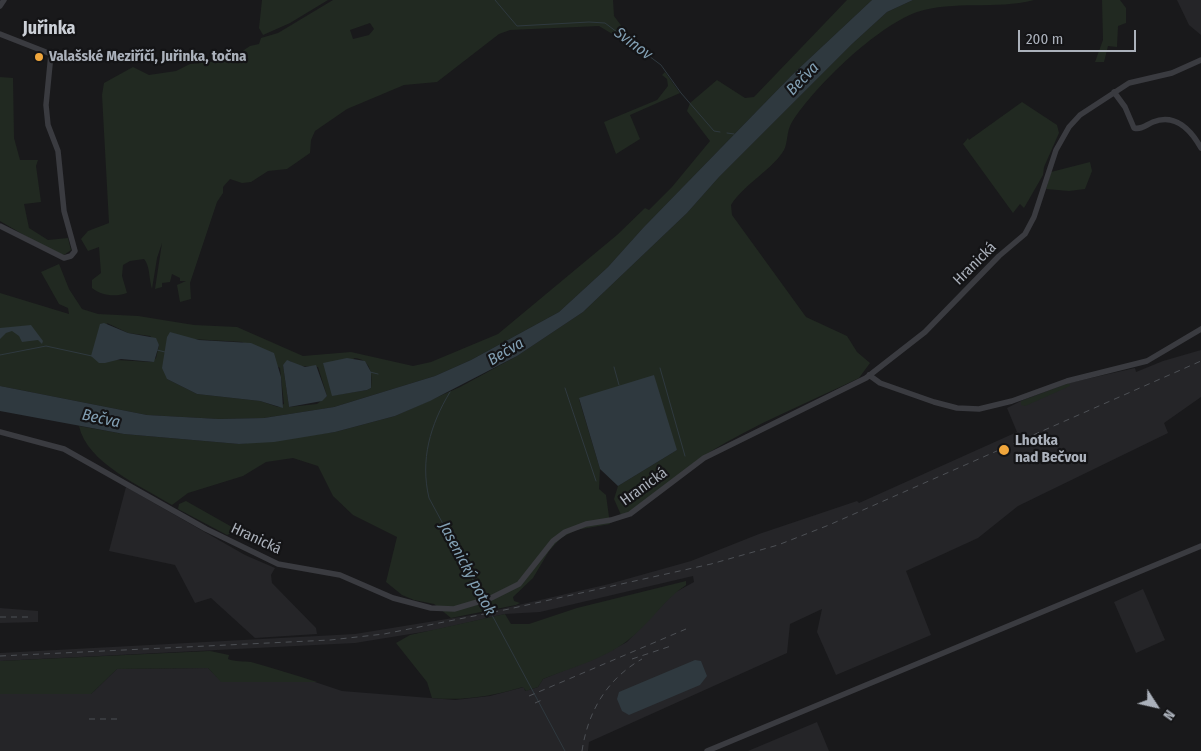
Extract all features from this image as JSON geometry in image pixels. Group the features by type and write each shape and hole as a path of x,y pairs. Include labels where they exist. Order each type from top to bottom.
{"street":[{"path":"0,6 4,0"},
{"path":"0,34 51,54 46,92 48,125 58,151 64,210 75,251 71,256 64,258 0,226"},
{"name":"Hranická","path":"0,432 64,449 209,530 278,564 346,576 393,598 431,608 454,609 502,595 519,584 550,545 566,532 580,525 611,520 630,514 704,458 869,375 925,332 998,256 1024,234 1034,217 1052,158 1064,135 1080,115 1132,82 1172,73 1201,60"},
{"path":"1114,92 1125,107 1134,128 1140,129 1163,120 1176,122 1187,128 1201,148"},
{"path":"869,375 880,382 934,402 957,408 979,409 1012,401 1067,381 1147,361 1201,329"},
{"path":"707,751 1201,546"}],"shaded area":[{"path":"262,0 328,0 290,23 263,35 259,28"},
{"path":"333,0 613,0 614,16 629,36 624,41 599,26 510,30 499,34 437,82 404,85 347,109 315,131 311,140 310,153 287,169 268,171 251,182 242,183 230,179 223,187 223,193 217,202 190,283 191,299 180,302 177,285 186,281 180,281 180,278 172,274 170,282 162,283 162,287 155,289 162,243 157,258 152,289 144,259 130,261 123,265 122,276 127,293 109,295 100,293 92,288 92,280 101,273 99,247 88,251 81,239 88,231 109,223 102,95 104,83 133,67 149,75 176,71 190,64 229,60 250,46 259,44 261,38 278,33","holes":["370,23 374,29 369,35 353,39 350,30"]},
{"path":"847,0 872,0 793,74 643,228 608,267 559,312 471,360 435,376 334,407 264,418 219,419 147,415 0,386 0,293 69,314 68,308 59,304 41,272 59,264 69,289 82,309 98,314 138,316 194,325 237,327 303,356 351,352 413,366 431,362 498,334 617,235 645,208 649,210 672,187 710,141 687,111 690,103 717,80 745,98 754,97","holes":["107,323 128,333 150,336 159,345 156,358 151,362 117,360","192,339 242,342 280,368 284,404 278,407 260,401 197,394 167,379","354,358 364,361 371,372 371,388 336,395","290,361 299,366 318,367 327,396 317,404 289,407 283,365"]},
{"path":"913,0 1034,0 1019,3 931,8 917,12 884,30 848,59 816,91 792,122 784,150 779,157 731,205 732,215 806,317 847,336 857,352 870,363 859,378 726,442 697,460 644,504 621,515 614,499 618,486 677,450 579,399 600,469 599,489 606,495 610,524 576,530 561,538 549,551 533,578 513,597 514,601 520,603 451,618 434,604 414,600 402,595 386,582 397,537 353,515 333,496 318,466 293,458 266,462 243,476 188,493 172,505 117,472 93,451 84,439 79,426 124,434 239,444 335,432 395,416 460,387 517,356 583,312 687,213 719,177 852,44 887,12"},
{"path":"1102,0 1120,0 1126,8 1126,23 1118,26 1117,47 1108,46 1104,62 1095,62 1103,40"},
{"path":"1177,0 1201,0 1201,35 1189,25"},
{"path":"665,72 680,93 630,115 640,139 616,154 604,122 657,100 668,86 667,79 662,75"},
{"path":"0,77 13,78 14,138 20,160 38,160 36,166 41,202 24,204 29,228 48,240 68,238 71,250 64,255 51,251 0,221"},
{"path":"1022,102 1057,125 1059,133 1044,167 1043,175 1024,208 1020,204 1013,213 963,144 968,138 969,140"},
{"path":"1090,162 1092,171 1085,189 1069,191 1046,189 1051,172"},
{"path":"1201,350 1201,397 1164,423 1168,433 1018,506 978,538 906,571 931,635 836,675 817,632 822,609 790,624 787,653 589,742 588,751 0,751 0,694 91,694 117,669 208,668 222,682 315,682 342,691 455,700 490,696 524,687 525,691 538,687 543,679 604,654 627,642 674,593 694,582 693,576 540,612 505,614 435,630 355,643 0,661 0,653 355,634 484,613 609,584 691,561 759,534 857,501 859,503 1017,432 1007,408 1021,401 1069,383 1135,368 1136,372 1163,361"},
{"path":"1069,383 1070,386 1025,406 1021,405 1021,401"},
{"path":"126,487 245,555 275,568 271,575 272,583 316,628 317,634 255,638 211,598 195,603 175,565 109,551"},
{"path":"186,501 232,527 234,532 227,535 178,509 179,504"},
{"path":"686,581 686,585 670,598 635,635 618,647 597,658 543,679 538,687 526,691 523,687 478,697 432,698 427,682 396,643 410,635 505,614 511,624 529,624 577,608"},
{"path":"1143,589 1165,640 1136,653 1114,602"},
{"path":"0,608 38,611 38,622 0,623"},
{"path":"210,651 229,655 228,659 231,660 251,662 317,682 221,682 208,668 117,669 91,694 0,694 0,661"},
{"path":"817,722 829,751 748,751"}],"water":[{"name":"Bečva","path":"872,0 913,0 887,12 852,44 719,177 687,213 583,312 517,356 430,401 395,416 335,432 274,442 239,444 124,434 0,411 0,386 147,415 219,419 264,418 334,407 435,376 471,360 559,312 608,267 643,228 793,74"},
{"path":"104,323 128,333 156,338 159,345 154,362 121,359 99,363 91,356 100,324"},
{"path":"31,325 43,341 42,344 38,340 22,342 19,336 12,331 6,333 0,339 0,328"},
{"path":"170,332 199,340 251,343 274,353 281,377 283,408 260,401 197,394 167,379 162,368 167,337"},
{"path":"347,358 365,361 371,372 371,388 332,396 323,363"},
{"path":"287,360 305,367 316,365 327,396 322,401 289,407 283,365"},
{"path":"654,375 677,450 618,486 600,469 579,398"},
{"path":"695,660 701,661 707,676 700,685 629,715 622,711 617,699 619,692"}],"waterway":[{"name":"Svinov","path":"495,0 517,26 589,22 605,23 661,65 681,93 714,131 720,132"},
{"name":"Svinov","path":"727,133 734,134"},
{"path":"0,355 46,346 92,356"},
{"path":"157,350 165,352"},
{"path":"614,367 619,385"},
{"path":"660,368 685,456"},
{"path":"370,372 378,374"},
{"path":"565,388 596,481"},
{"name":"Jasenický potok","path":"450,392 432,430 426,456 426,484 429,498 483,598"},
{"name":"Jasenický potok","path":"485,602 565,751"}],"railway":[{"path":"0,656 330,640 384,634 509,609 711,564 778,545 829,525 1201,361"},
{"path":"0,617 31,617"},
{"path":"529,696 686,629"},
{"path":"632,659 671,646"},
{"path":"582,751 589,723 601,698 619,676 642,659"},
{"path":"535,703 542,700"},
{"path":"89,719 120,719"}],"place":[{"name":"Valašské Meziříčí, Juřinka, točna","path":"39,57"},
{"name":"Lhotka nad Bečvou","path":"1004,450"}],"district":[{"name":"Juřinka","path":"49,29"}]}
